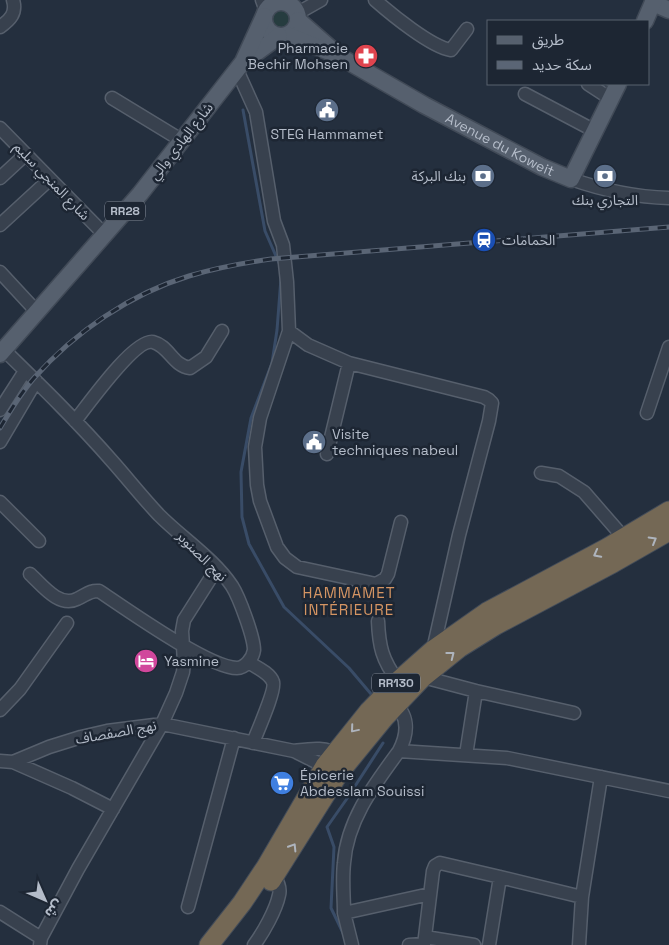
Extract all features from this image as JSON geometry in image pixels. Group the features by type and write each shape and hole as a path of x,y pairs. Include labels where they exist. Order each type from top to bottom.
{"highway":[{"name":"RR130","path":"210,945 242,903 337,763 387,700 433,650 487,612 624,538 669,511"},
{"name":"RR130","path":"387,700 423,677 459,648 496,625 613,563 669,530"},
{"name":"RR130","path":"226,945 274,876 337,763"}],"main road":[{"path":"276,2 283,2 293,9 337,55 283,35 273,34 264,23 264,9 276,2"},
{"path":"645,20 654,2 669,10"},
{"name":"RR28","path":"240,66 264,9"},
{"name":"RR28","path":"240,66 283,35 293,32 293,9"},
{"name":"Avenue du Koweit","path":"337,55 424,106 542,167 571,179 618,85"},
{"name":"شارع الهادي والي","path":"2,352 140,194 240,66"}],"street":[{"path":"0,27 8,22 14,12 15,6 12,0"},
{"path":"376,0 411,29 444,49 451,50 467,28"},
{"path":"293,9 316,1"},
{"path":"240,66 260,129 274,221 283,245 287,282 289,332 262,410 256,447 257,485 260,501 277,547 285,558 298,567 376,584 385,579 388,574 401,522"},
{"path":"590,85 611,99"},
{"path":"525,94 595,131"},
{"path":"112,98 181,140"},
{"name":"شارع المنجي سليم","path":"1,129 104,235"},
{"path":"0,178 26,154"},
{"path":"0,226 50,179"},
{"path":"571,179 607,191 636,196 669,198"},
{"path":"0,272 37,312"},
{"path":"75,421 123,361 143,344 155,343 180,365 190,368 206,358 222,331"},
{"path":"289,332 308,345 349,363 484,397 492,403 433,650"},
{"path":"647,413 669,347"},
{"name":"نهج الصنوبر","path":"2,352 36,381 161,516 217,568 238,597 243,610 254,650 248,662"},
{"path":"327,454 349,363"},
{"path":"0,410 25,371"},
{"path":"0,442 36,381"},
{"path":"541,473 559,476 584,492 624,538"},
{"path":"0,502 39,541"},
{"path":"0,912 40,942 78,868 162,724 183,672 182,631 184,620 217,568"},
{"path":"30,574 56,597 64,600 73,600 87,592 99,591 205,657 231,667 239,668 248,662 265,673 274,683 272,694 253,743"},
{"path":"378,621 384,660 387,700 405,731"},
{"path":"0,710 20,690 67,623"},
{"path":"423,677 574,713"},
{"path":"466,755 476,691"},
{"path":"352,945 344,913 344,862 350,830 372,788 399,752 405,738 405,716 387,700"},
{"name":"نهج الصفصاف","path":"0,761 14,762 49,747 107,731 162,724 294,751 317,748 337,763"},
{"path":"188,907 234,738"},
{"path":"399,752 507,758 669,791"},
{"path":"14,762 113,809"},
{"path":"579,945 582,897 601,777"},
{"path":"424,942 433,871 435,866 440,863 582,897"},
{"path":"254,945 263,931 280,895 279,885 274,876"},
{"path":"488,945 500,877"},
{"path":"344,913 430,894"},
{"path":"409,945 424,942 474,945"}],"green space":[{"path":"281,7 291,14 292,18 285,28 281,29 271,22 270,18 277,8"}],"waterway":[{"path":"243,110 265,231 279,263"},
{"path":"281,278 272,363 251,418 241,472 242,517 249,544 284,607 349,668 371,694"},
{"path":"344,935 331,908 334,847 327,827 383,743"}],"railway":[{"path":"0,428 34,378 67,345 105,316 125,304 146,293 189,276 271,259 669,227"}],"place":[{"name":"Pharmacie Bechir Mohsen","path":"366,56"},
{"name":"STEG Hammamet","path":"327,110"},
{"name":"بنك البركة","path":"483,176"},
{"name":"التجاري بنك","path":"605,176"},
{"name":"الحمامات","path":"484,240"},
{"name":"Visite techniques nabeul","path":"314,442"},
{"name":"Yasmine","path":"146,661"},
{"name":"Épicerie Abdesslam Souissi","path":"282,783"}],"district":[{"name":"HAMMAMET INTÉRIEURE","path":"349,600"}]}
